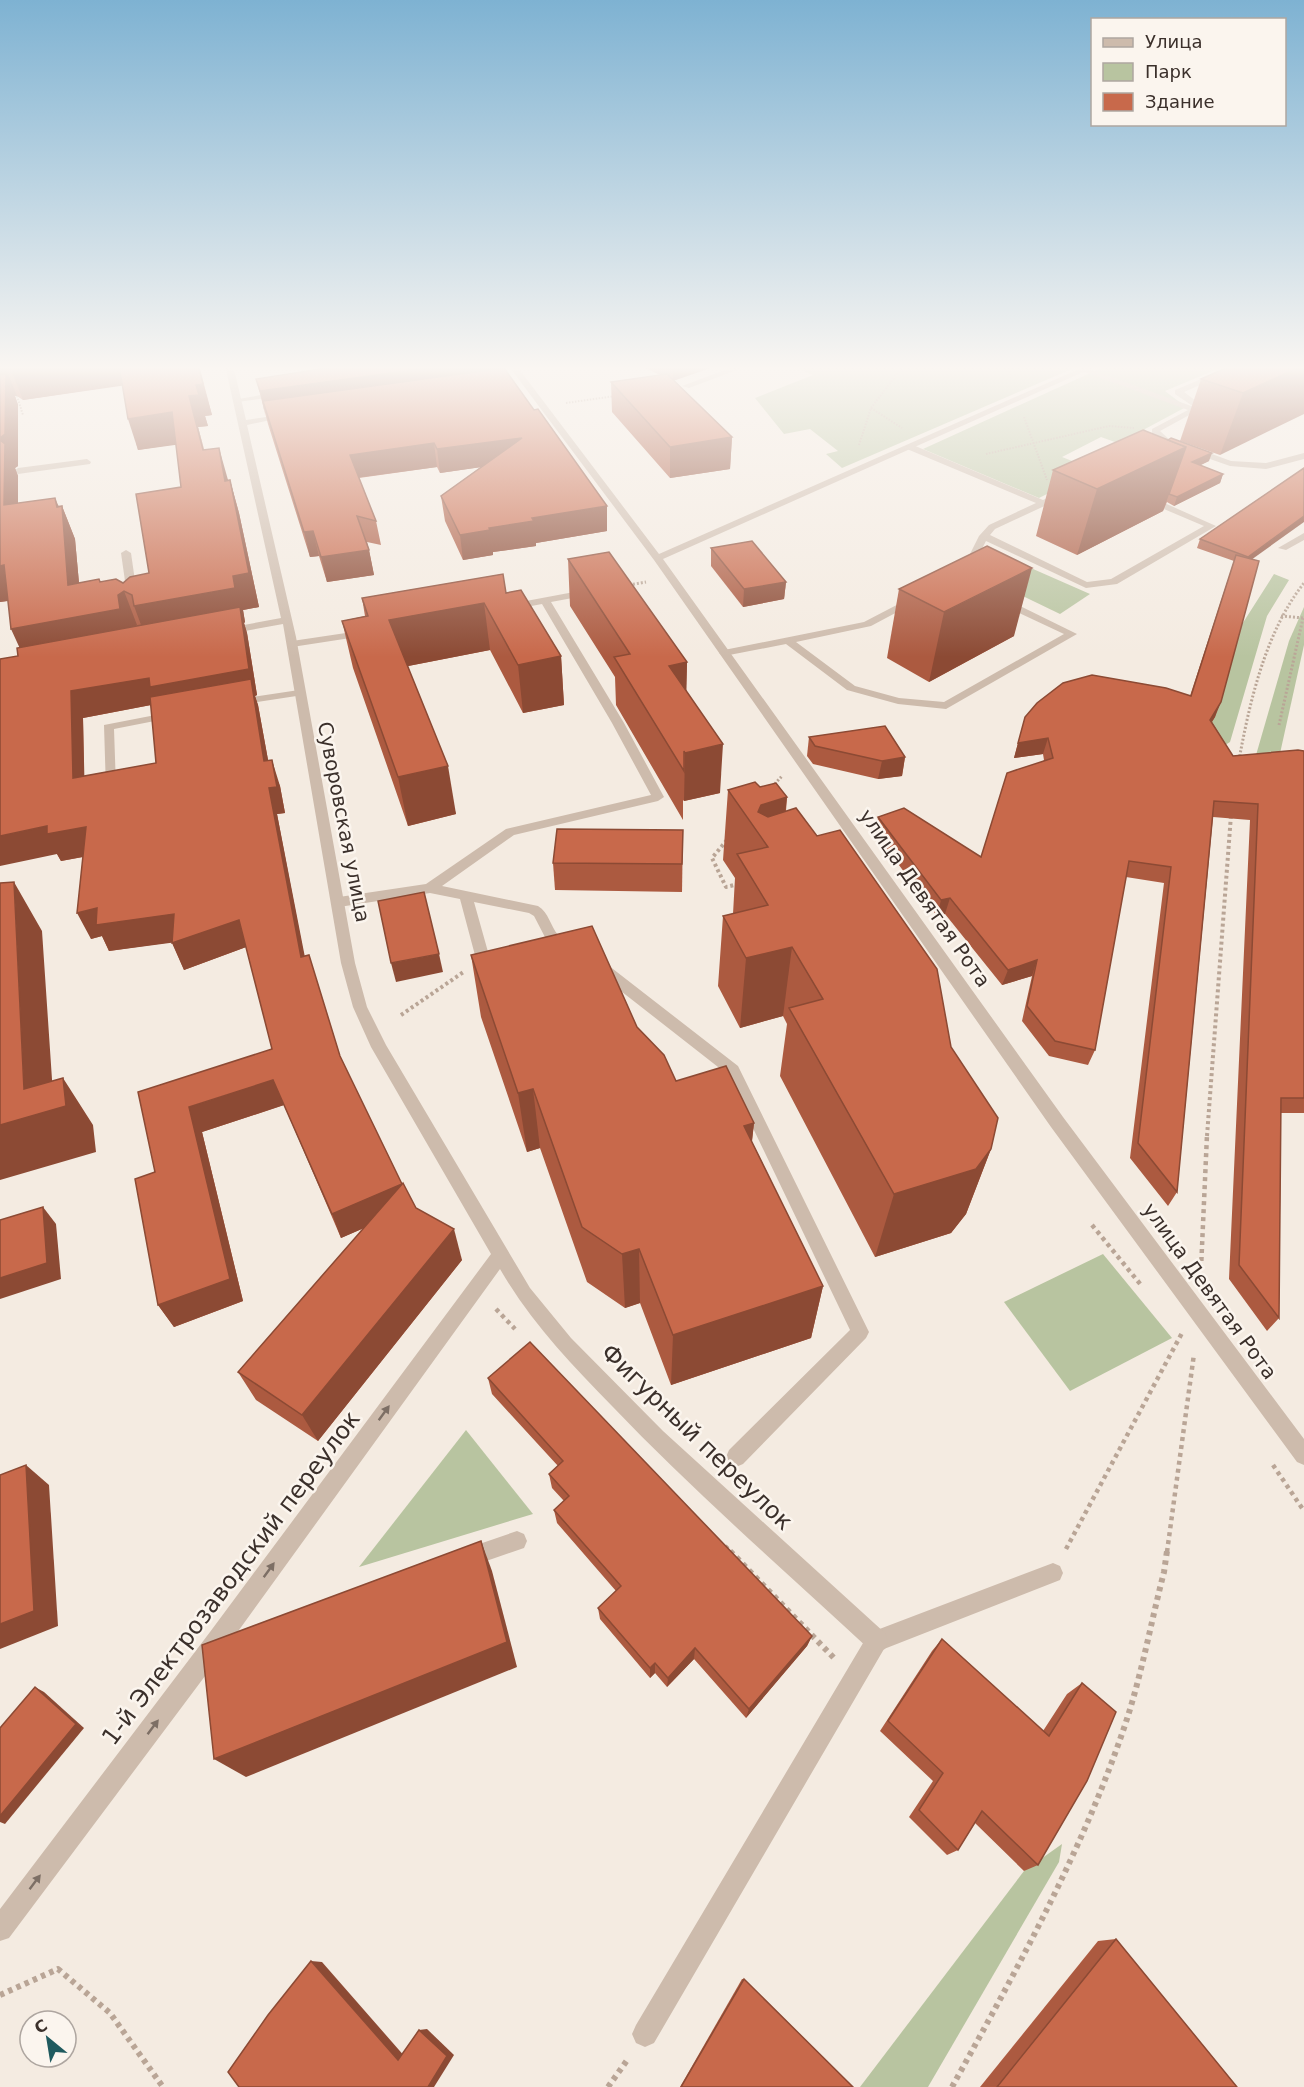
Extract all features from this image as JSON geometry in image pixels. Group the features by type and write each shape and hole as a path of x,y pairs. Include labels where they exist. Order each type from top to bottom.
{"street":[{"path":"18,471 84,462"},
{"name":"Суворовская улица","path":"250,462 292,644 348,963 360,1007 379,1047 500,1255"},
{"name":"улица Девятая Рота","path":"585,462 657,558 864,847 1057,1122 1304,1455"},
{"path":"657,558 876,462"},
{"path":"1226,462 1266,466 1280,462"},
{"path":"948,463 1043,503"},
{"path":"961,574 969,569 984,536 992,527 1071,490"},
{"path":"984,536 1086,585 1113,582 1211,526 1139,496"},
{"path":"1283,548 1304,536"},
{"path":"126,553 134,603"},
{"path":"498,609 615,588"},
{"path":"724,653 790,642 867,624 925,594"},
{"path":"790,642 851,688 898,701 946,706 1072,634 996,598"},
{"path":"430,888 510,832 658,797 618,723 545,600"},
{"path":"220,633 287,620"},
{"path":"292,644 380,630"},
{"path":"223,705 299,693"},
{"path":"110,787 108,727 189,712"},
{"path":"846,853 864,847"},
{"path":"339,902 430,888 533,909 538,913 552,938 567,954 579,962 601,966 733,1070 860,1332 736,1457"},
{"path":"465,894 483,959"},
{"path":"580,972 601,966"},
{"name":"1-й Электрозаводский переулок","path":"0,1929 218,1640 500,1255"},
{"name":"Фигурный переулок","path":"500,1255 524,1294 565,1344 656,1438 877,1641"},
{"path":"451,1563 517,1541"},
{"path":"645,2034 877,1641 1053,1573"},
{"path":"218,1640 251,1629"}],"path":[{"path":"851,474 855,462"},
{"path":"1041,462 1053,498"},
{"path":"615,588 646,582"},
{"path":"1238,768 1242,735 1281,616 1304,583"},
{"path":"1279,725 1304,618 1281,616"},
{"path":"766,794 782,776"},
{"path":"952,2087 1031,1944 1087,1824 1126,1721 1164,1572 1199,1314 1206,1149 1231,812"},
{"path":"727,840 712,858 726,887 748,883"},
{"path":"401,1015 483,959"},
{"path":"1053,1573 1181,1335 1199,1314"},
{"path":"0,1995 58,1969 110,2013 163,2087"}],"green space":[{"path":"836,462 855,462 842,468"},
{"path":"955,462 1076,462 1095,470 1039,498"},
{"path":"1024,565 1090,594 1060,614 994,582"},
{"path":"1274,574 1289,580 1267,616 1230,742 1214,752 1203,735 1239,629"},
{"path":"1304,607 1304,645 1277,767 1252,769 1289,641"},
{"path":"1103,1254 1172,1338 1070,1391 1004,1302"},
{"path":"466,1430 533,1514 359,1567"},
{"path":"1062,1844 1059,1862 928,2087 860,2087 1024,1871"}],"building":[{"path":"0,462 5,462 4,505 55,498 57,507 62,506 68,585 99,579 100,582 116,579 123,583 130,577 149,573 136,494 181,487 178,462 222,462 225,481 230,480 249,573 233,576 235,588 134,606 132,595 124,591 118,595 120,609 11,629 4,565 0,566"},
{"path":"282,462 353,462 376,521 357,516 369,550 321,557 313,531 304,532"},
{"path":"488,462 576,462 607,506 532,518 534,521 460,535 441,496"},
{"path":"1070,462 1153,462 1097,489 1053,470"},
{"path":"1180,462 1193,462 1223,474 1177,497 1169,494"},
{"path":"1304,468 1304,516 1248,557 1200,539"},
{"path":"752,541 786,582 744,589 711,548"},
{"path":"987,546 1032,568 944,612 899,589"},
{"path":"609,552 687,662 669,666 723,744 685,753 684,751 684,771 614,657 630,654 568,559"},
{"path":"1236,555 1259,561 1221,702 1210,720 1233,756 1304,751 1304,1098 1281,1098 1279,1318 1239,1265 1258,804 1214,801 1177,1192 1138,1143 1171,867 1129,861 1095,1050 1055,1041 1027,1006 1037,960 1008,970 950,898 941,900 878,817 904,808 981,857 1007,773 1053,758 1048,738 1018,743 1025,717 1037,703 1063,683 1092,675 1166,688 1191,696"},
{"path":"503,574 506,593 521,590 561,656 518,665 484,603 389,620 448,766 398,777 342,621 368,616 362,598"},
{"path":"240,607 249,669 150,687 149,678 71,691 73,778 156,763 150,697 251,679 264,761 272,760 277,787 269,788 301,957 309,955 340,1056 402,1184 332,1214 273,1080 189,1107 230,1279 158,1305 135,1179 155,1172 138,1092 272,1049 239,920 172,943 174,914 96,925 97,908 77,913 86,827 47,834 47,826 0,836 0,659 18,656 17,648"},
{"path":"885,726 905,757 882,761 815,746 809,737"},
{"path":"755,782 760,787 776,783 787,797 761,805 758,812 768,817 796,808 817,836 840,830 937,969 951,1047 998,1118 991,1149 976,1169 894,1194 789,1008 823,999 792,947 746,958 723,916 768,905 737,854 768,847 728,790"},
{"path":"557,829 683,830 682,864 553,863"},
{"path":"14,882 24,1089 63,1078 66,1106 0,1125 0,883"},
{"path":"424,892 439,954 391,963 378,901"},
{"path":"592,926 637,1027 664,1055 676,1081 726,1066 754,1123 744,1126 823,1286 673,1335 639,1249 622,1254 582,1227 533,1089 518,1093 471,955"},
{"path":"403,1183 416,1208 454,1229 302,1415 238,1372"},
{"path":"43,1207 47,1263 0,1278 0,1220"},
{"path":"530,1342 812,1636 749,1709 695,1648 668,1678 655,1663 650,1668 598,1608 621,1586 554,1510 569,1496 549,1474 563,1461 488,1378"},
{"path":"26,1465 34,1611 0,1624 0,1475"},
{"path":"481,1541 507,1642 214,1759 202,1645"},
{"path":"942,1639 1049,1736 1082,1683 1116,1712 1087,1781 1038,1865 982,1811 958,1850 919,1810 943,1773 888,1721"},
{"path":"35,1687 76,1724 0,1816 0,1728"},
{"path":"1116,1939 1237,2087 997,2087"},
{"path":"311,1961 398,2060 419,2030 447,2056 428,2087 239,2087 228,2072 268,2015"},
{"path":"744,1979 853,2087 681,2087"}]}
